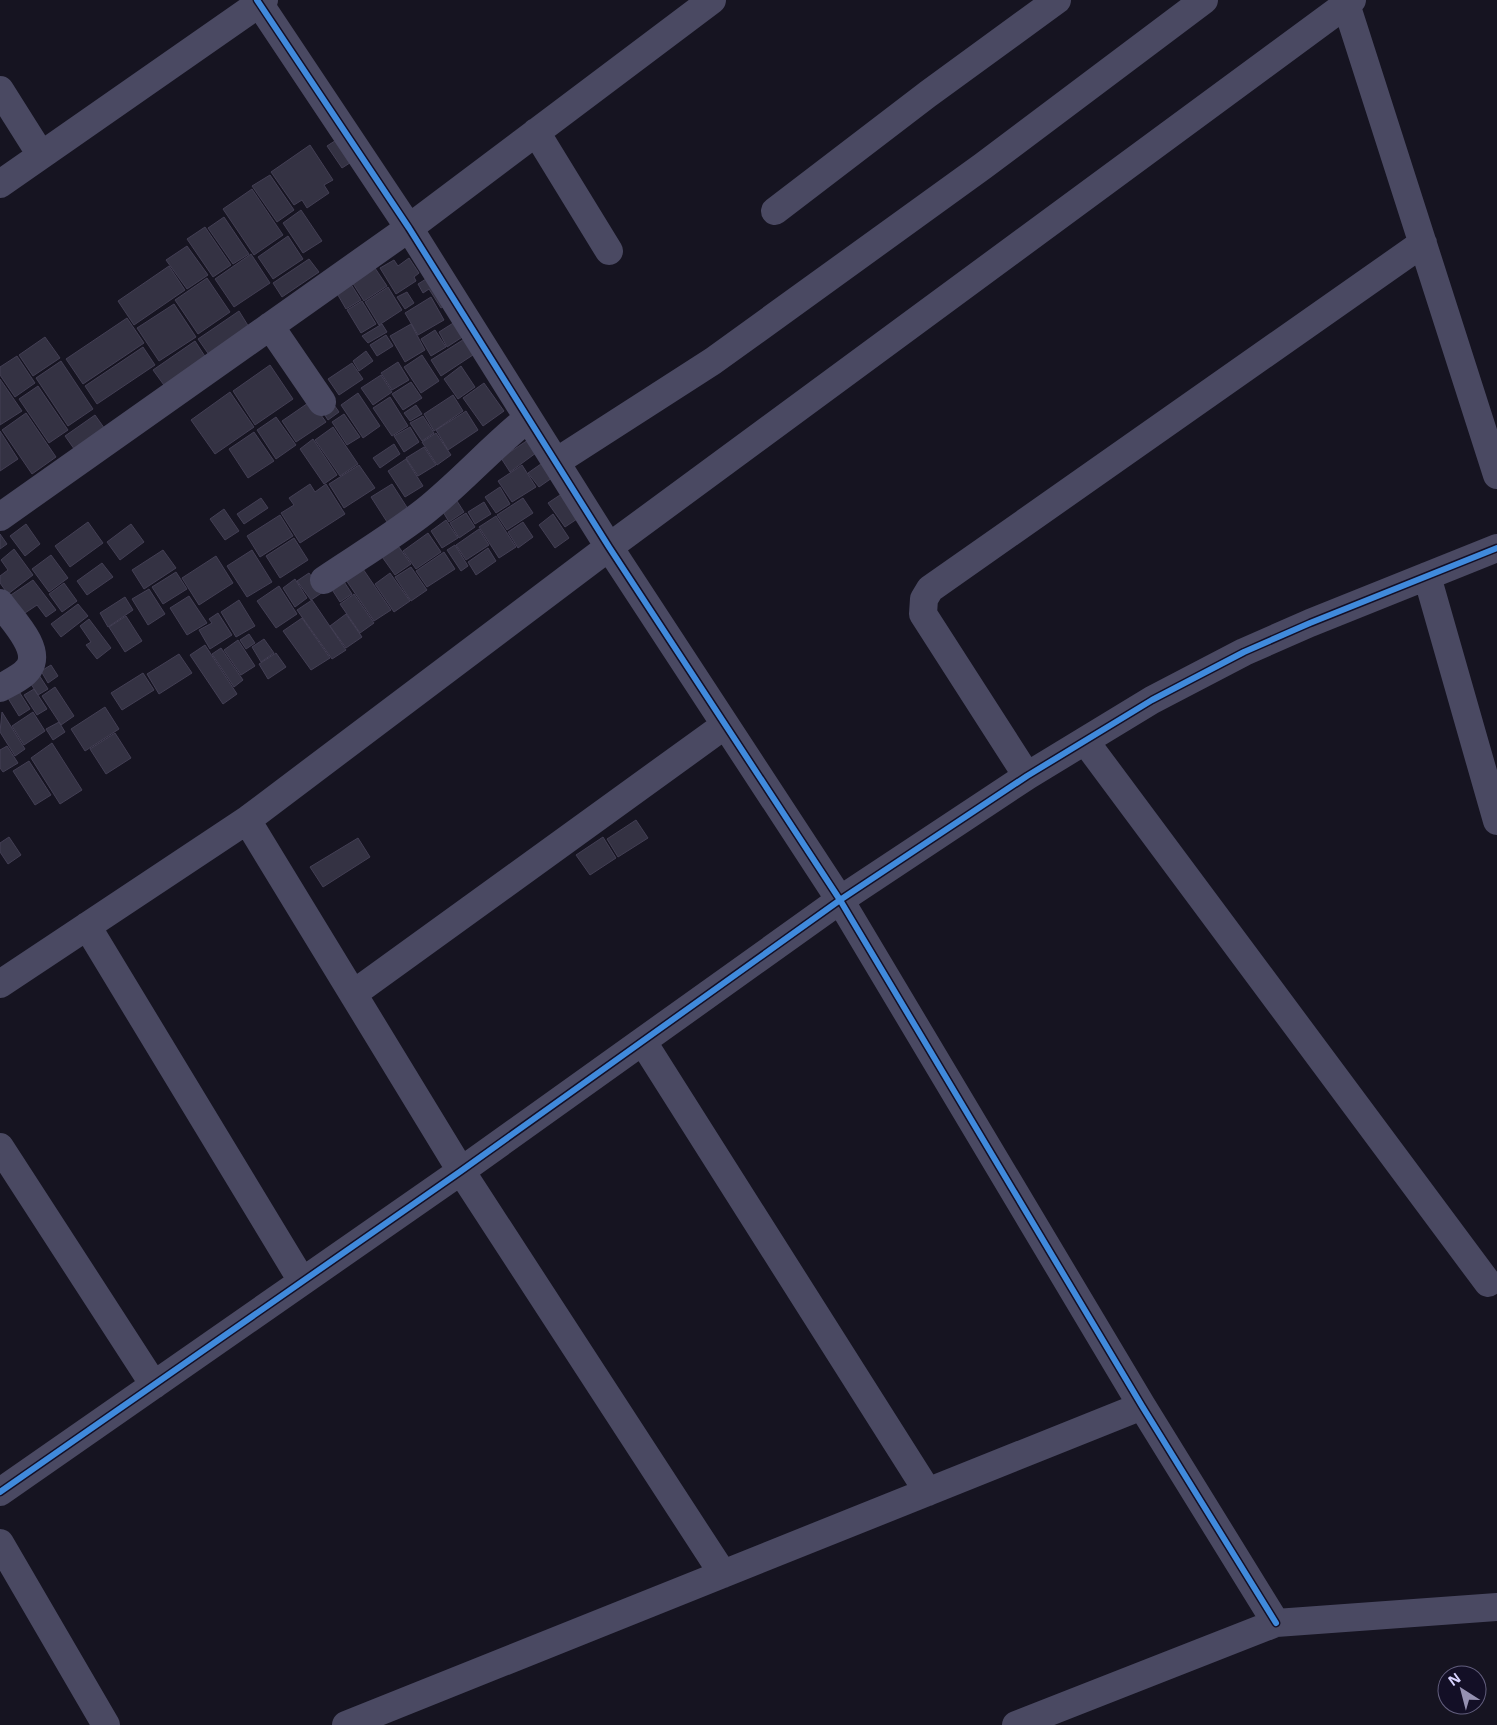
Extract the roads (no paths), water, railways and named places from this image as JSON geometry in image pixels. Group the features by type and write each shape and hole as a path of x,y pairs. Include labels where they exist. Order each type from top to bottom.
{"street":[{"path":"0,517 409,228 712,0"},
{"path":"775,211 928,94 1057,0"},
{"path":"556,462 714,361 983,166 1204,0"},
{"path":"0,184 260,1 409,228 610,548 840,900 1142,1406 1276,1623"},
{"path":"0,984 247,820 610,548 1349,2 1497,475"},
{"path":"0,90 41,155"},
{"path":"536,132 609,251"},
{"path":"1027,776 932,631 924,614 924,599 930,589 1423,243"},
{"path":"270,326 322,402"},
{"path":"324,580 424,512 458,483 493,447 528,418"},
{"path":"0,1492 461,1171 840,900 1027,776 1152,700 1244,652 1310,623 1497,548"},
{"path":"1428,576 1497,822"},
{"path":"0,604 32,650 32,661 28,670 0,688"},
{"path":"353,994 725,725"},
{"path":"1085,741 1488,1283"},
{"path":"247,820 461,1171 723,1574"},
{"path":"87,926 302,1282"},
{"path":"643,1042 928,1492"},
{"path":"0,1147 154,1385"},
{"path":"346,1725 1142,1406"},
{"path":"0,1543 106,1725"},
{"path":"1016,1725 1276,1623 1497,1607"}]}
